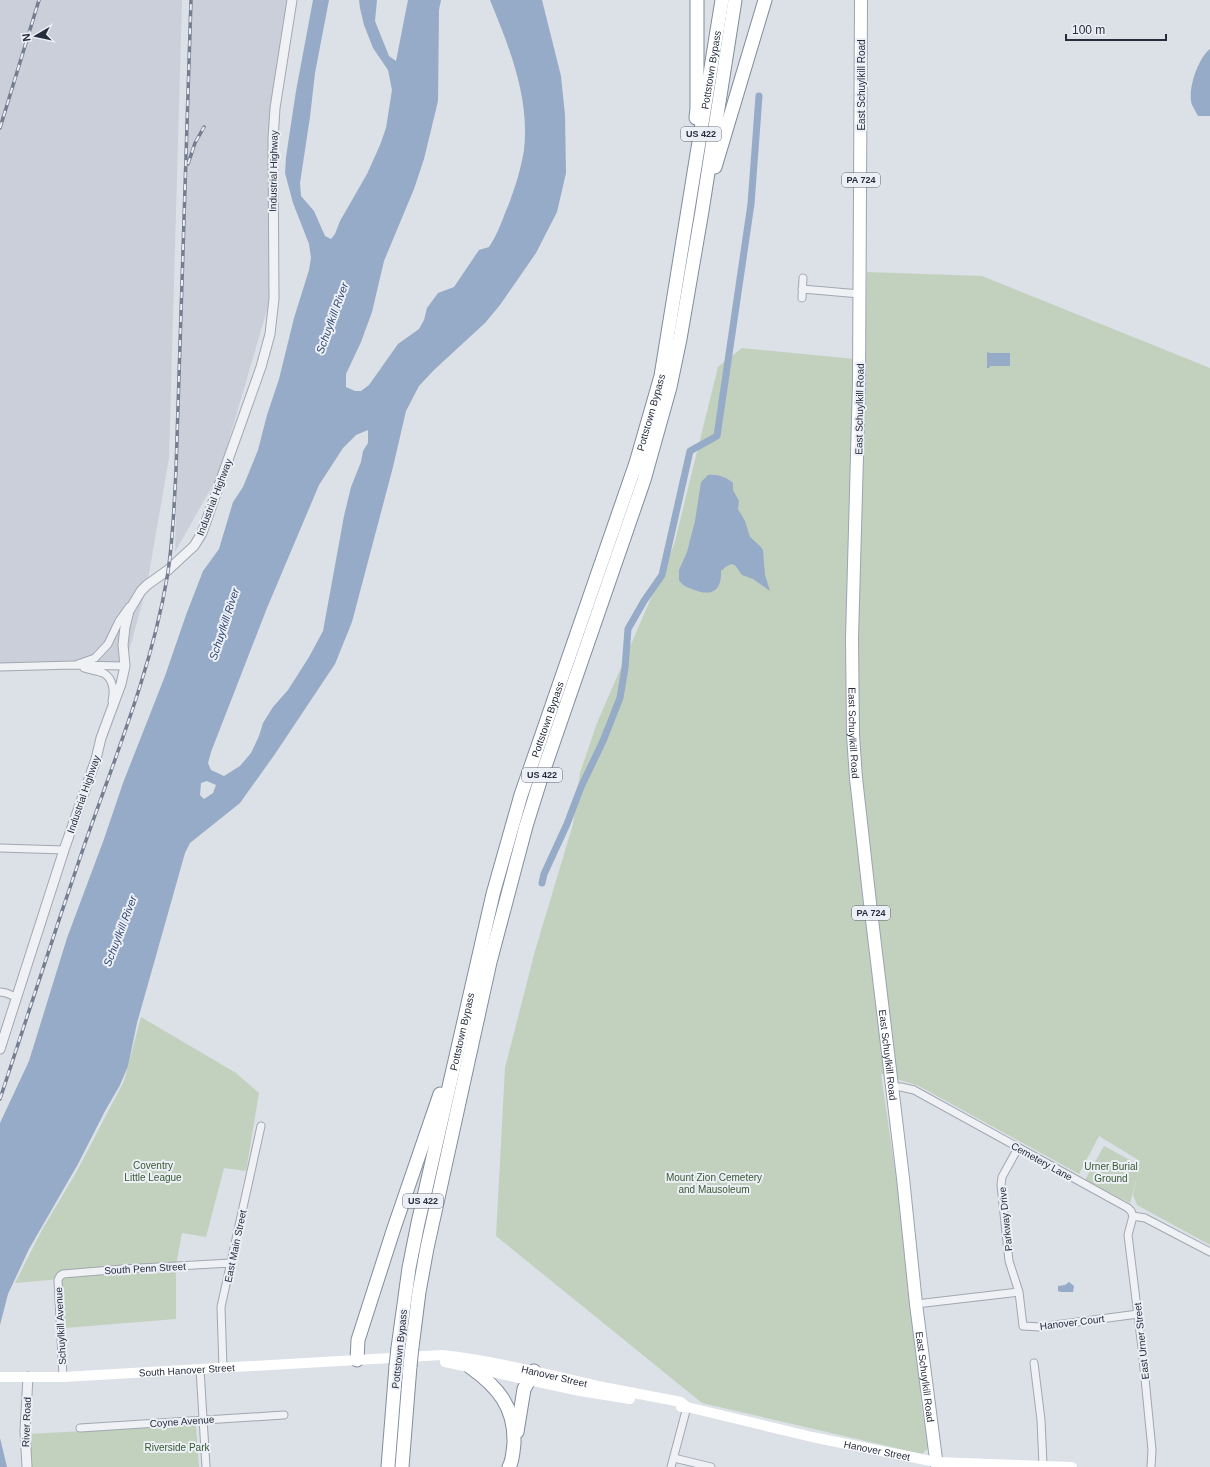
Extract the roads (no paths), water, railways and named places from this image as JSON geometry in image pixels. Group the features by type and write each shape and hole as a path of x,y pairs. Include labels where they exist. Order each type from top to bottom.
{"highway":[{"path":"679,269 697,108 697,0"},
{"name":"Pottstown Bypass","path":"388,1467 396,1366 409,1268 456,1055 493,894 521,795 636,463 661,376 722,0"},
{"name":"Pottstown Bypass","path":"402,1467 410,1366 416,1352 419,1292 428,1240 489,970 505,902 541,778 629,527 657,437 680,339 702,211 734,0"},
{"path":"702,211 764,0"},
{"path":"357,1360 358,1340 391,1235 450,1066 456,1055"},
{"path":"470,1366 496,1388 509,1409 514,1435 511,1463"},
{"path":"511,1463 524,1388 532,1375"},
{"path":"404,1431 409,1439 407,1458 410,1467"}],"main road":[{"name":"East Schuylkill Road","path":"861,0 860,294 858,452 852,638 853,734 856,778 916,1304 936,1464"},
{"name":"Hanover Street","path":"357,1360 416,1352 467,1358 532,1375"},
{"name":"Hanover Street","path":"416,1352 470,1366 532,1375 681,1402 687,1407 936,1464 1072,1467"},
{"name":"South Hanover Street","path":"0,1377 63,1377 357,1360"}],"street":[{"name":"Industrial Highway","path":"0,1049 64,850 96,759 101,738 121,684 125,666 123,645 129,611 141,591 168,570 194,546 202,533 261,367 270,334 274,299 273,139 276,108 292,0"},
{"path":"802,298 803,278"},
{"path":"802,289 860,294"},
{"path":"74,665 95,658 108,644 119,621 141,591"},
{"path":"74,665 106,674 111,681 114,692 109,716"},
{"path":"0,666 125,666"},
{"path":"0,848 64,850"},
{"path":"0,992 16,997"},
{"name":"Cemetery Lane","path":"892,1088 901,1087 914,1090 1128,1208 1133,1216 1145,1218 1210,1252"},
{"name":"East Main Street","path":"223,1368 221,1312 261,1126"},
{"name":"Parkway Drive","path":"1018,1148 1002,1177 1001,1185 1009,1261 1019,1292"},
{"name":"East Urner Street","path":"1133,1216 1128,1235 1152,1450 1151,1467"},
{"name":"South Penn Street","path":"60,1276 63,1274 123,1269 231,1263"},
{"name":"Schuylkill Avenue","path":"60,1276 58,1280 63,1377"},
{"path":"916,1304 1019,1292"},
{"name":"Hanover Court","path":"1019,1292 1023,1326 1040,1327 1138,1314"},
{"path":"1034,1363 1042,1427 1043,1466"},
{"path":"200,1369 206,1467"},
{"name":"River Road","path":"27,1467 25,1431 28,1377"},
{"path":"671,1467 687,1407"},
{"name":"Coyne Avenue","path":"80,1428 284,1415"},
{"path":"674,1458 711,1467"}],"water":[{"name":"Schuylkill River","path":"313,0 329,0 315,73 300,183 301,196 314,211 325,236 331,239 367,174 380,145 386,128 392,90 388,70 373,48 364,25 359,0 377,0 375,21 389,56 396,61 408,0 441,0 439,10 438,101 424,159 414,189 384,261 372,312 361,342 346,374 346,387 355,391 361,391 369,385 398,344 419,329 424,320 427,308 438,293 454,287 479,250 489,247 511,199 524,150 524,111 521,92 511,54 490,0 542,0 561,76 565,115 566,173 557,212 536,253 500,305 485,323 434,370 419,386 406,411 393,467 352,622 335,664 275,754 240,803 190,843 185,853 137,1023 128,1066 120,1085 78,1164 29,1249 8,1294 0,1325 0,1123 29,1061 67,938 123,783 165,676 186,615 203,571 219,549 233,502 243,487 258,450 267,415 279,379 294,318 309,270 311,258 309,244 293,203 285,173 296,91","holes":["368,430 368,443 363,451 361,462 351,487 344,516 323,631 309,657 288,690 273,707 263,723 251,753 240,766 224,776 211,770 208,763 267,608 319,485 343,448 356,435","207,781 216,785 213,793 204,799 200,795 201,783"]},
{"path":"1210,49 1210,116 1198,116 1192,105 1192,83 1201,59"},
{"path":"987,352 1010,353 1010,366 990,366 987,368"},
{"path":"708,475 722,476 733,483 733,490 739,501 738,509 745,521 750,537 763,550 765,575 770,591 753,579 742,575 733,564 728,565 721,571 719,584 714,591 704,593 683,585 679,580 679,570 687,552 695,521 701,482"},
{"path":"1069,1282 1074,1286 1073,1292 1058,1291 1058,1286 1065,1285"},
{"path":"0,1438 1,1442 7,1467 0,1467"}],"waterway":[{"path":"542,883 544,874 567,824 581,787 603,741 620,698 625,668 628,629 644,601 662,575 690,451 717,436 751,204 759,96"}],"railway":[{"path":"0,128 39,0"},
{"path":"0,1099 141,682 160,613 167,578 172,538 176,470 191,0"},
{"path":"188,164 195,143 204,127"}],"park label":[{"name":"Coventry Little League","path":"153,1170"},
{"name":"Urner Burial Ground","path":"1111,1172"},
{"name":"Mount Zion Cemetery and Mausoleum","path":"714,1182"},
{"name":"Riverside Park","path":"177,1447"}]}
